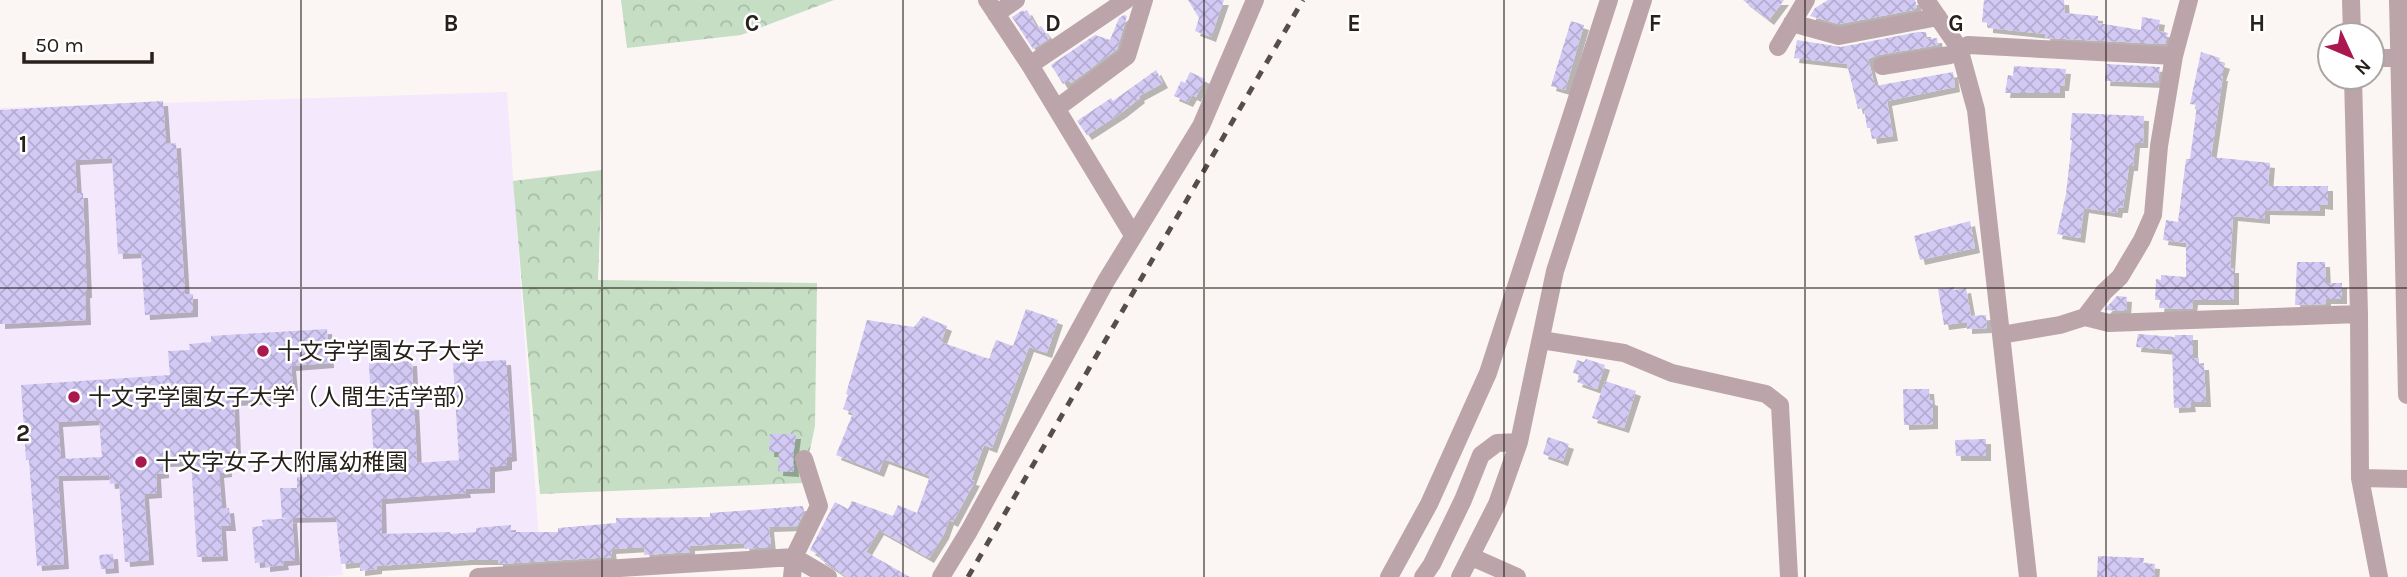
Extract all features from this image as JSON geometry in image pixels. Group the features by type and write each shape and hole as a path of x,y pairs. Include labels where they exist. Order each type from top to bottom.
{"street":[{"path":"1016,0 992,7 1057,108 1133,235"},
{"path":"1030,65 1126,0"},
{"path":"1057,108 1127,56 1144,0"},
{"path":"941,577 1133,235 1201,125 1255,0"},
{"path":"1389,577 1429,504 1488,373 1609,0"},
{"path":"1460,577 1497,504 1519,442 1555,271 1643,0"},
{"path":"1778,47 1806,0"},
{"path":"1926,0 1959,48 1976,110 2028,577"},
{"path":"2085,317 2104,292 2120,277 2143,240 2153,215 2159,146 2174,55 2189,0"},
{"path":"2351,0 2352,21"},
{"path":"2398,0 2403,58 2407,395"},
{"path":"1792,23 1839,36 1938,17"},
{"path":"1882,66 1950,55 1968,45 2174,55"},
{"path":"2353,91 2360,478 2379,577"},
{"path":"2001,335 2060,325 2085,317 2109,323 2359,314"},
{"path":"1541,340 1624,353 1672,373 1766,394 1780,405 1789,577"},
{"path":"1423,577 1463,500 1481,454 1497,443 1519,442"},
{"path":"792,577 794,557 820,506 804,459"},
{"path":"2360,478 2407,479"},
{"path":"478,577 794,557 828,577"},
{"path":"1472,557 1517,577"}],"shaded area":[{"name":"十文字学園女子大学","path":"507,92 539,539 340,545 343,575 315,577 0,577 0,108"}],"green space":[{"path":"621,0 834,0 741,35 627,48"},
{"path":"602,170 598,280 817,283 815,426 803,483 540,494 513,181"}],"building":[{"path":"1188,0 1224,0 1211,37 1195,31 1199,18"},
{"path":"1743,0 1784,0 1769,20"},
{"path":"1828,0 1915,0 1917,7 1839,24 1810,16 1815,8"},
{"path":"1984,0 2064,0 2065,13 2098,16 2098,23 2141,30 2142,17 2160,20 2158,31 2168,33 2165,44 2045,38 2045,34 1988,28 1988,23 1982,22"},
{"path":"1027,10 1037,28 1041,26 1050,38 1033,49 1012,17"},
{"path":"1127,16 1117,49 1071,83 1069,80 1063,84 1051,65 1095,35 1110,40 1119,18"},
{"path":"1571,21 1584,25 1565,90 1551,86"},
{"path":"1926,32 1927,39 1937,38 1938,45 1868,59 1875,86 1953,72 1955,87 1887,101 1893,136 1872,139 1864,108 1858,109 1847,64 1794,58 1797,40 1841,47"},
{"path":"2201,52 2220,58 2219,62 2225,64 2221,76 2211,157 2270,163 2268,186 2328,186 2328,205 2320,204 2320,211 2265,210 2265,219 2233,216 2230,268 2234,268 2234,300 2193,300 2192,309 2159,308 2160,300 2155,300 2156,279 2161,280 2161,275 2186,277 2186,243 2163,240 2166,220 2178,222 2186,159 2190,159 2197,105 2190,104"},
{"path":"2107,64 2160,67 2158,83 2105,81"},
{"path":"2014,66 2066,69 2064,86 2060,86 2060,93 2005,93 2008,75 2013,76"},
{"path":"1156,70 1163,83 1139,96 1140,98 1121,113 1087,135 1077,121 1111,98 1113,101"},
{"path":"1190,72 1205,79 1196,97 1192,95 1188,102 1174,96 1181,81 1185,83"},
{"path":"163,101 166,144 176,143 185,294 193,294 193,312 145,315 141,253 118,254 112,158 75,160 77,193 83,193 86,320 0,324 0,110"},
{"path":"2072,113 2144,116 2143,143 2135,143 2133,166 2129,166 2123,208 2118,208 2117,213 2084,208 2080,238 2057,234 2066,194"},
{"path":"1970,221 1975,248 1920,260 1914,236"},
{"path":"2297,262 2325,262 2326,283 2342,283 2342,299 2326,299 2326,304 2295,305"},
{"path":"1954,287 1954,290 1966,288 1971,316 1986,315 1987,328 1967,329 1967,322 1944,325 1938,289"},
{"path":"2117,296 2127,297 2126,311 2104,310"},
{"path":"1026,309 1058,320 1047,353 1029,347 992,448 984,445 971,480 975,481 953,522 949,520 929,558 879,530 866,552 910,577 847,577 820,559 821,556 810,550 835,502 848,509 852,501 893,516 898,505 917,513 930,476 884,459 879,472 836,455 853,413 843,409 867,320 914,327 923,316 947,326 941,342 989,359 996,340 1013,346"},
{"path":"327,329 329,363 291,366 293,386 283,386 283,398 234,401 236,451 226,452 227,472 219,473 222,509 229,508 231,526 221,526 223,556 197,557 191,461 164,462 164,473 156,474 157,493 144,494 149,560 125,562 119,483 110,484 109,475 58,476 64,564 37,566 21,385 170,375 168,351 190,350 189,344 211,342 211,336","holes":["99,420 102,457 61,459 58,422"]},
{"path":"2138,334 2175,337 2193,335 2193,359 2199,358 2199,365 2204,365 2206,402 2190,402 2191,407 2174,408 2172,350 2136,347"},
{"path":"1586,359 1605,365 1597,389 1577,382 1580,375 1573,373 1577,360 1584,362"},
{"path":"506,360 512,456 507,457 507,465 490,467 490,488 465,489 466,493 381,499 382,534 451,534 476,532 476,528 511,525 511,532 558,532 558,528 616,523 616,518 710,517 710,513 803,506 804,512 797,526 769,527 771,547 745,549 744,543 690,546 690,552 644,555 645,547 611,549 612,557 498,564 498,560 468,560 377,566 377,569 360,571 360,562 341,564 336,517 282,518 280,488 297,488 297,477 307,477 307,469 374,465 369,363 412,361 417,463 459,460 453,363"},
{"path":"1605,381 1636,391 1624,428 1592,418"},
{"path":"1903,389 1929,389 1930,400 1933,401 1933,424 1904,425"},
{"path":"770,434 796,434 794,472 778,471 779,452 769,452"},
{"path":"1548,437 1569,444 1563,461 1543,454"},
{"path":"1986,439 1986,456 1956,456 1955,440"},
{"path":"292,518 295,560 283,561 284,565 265,567 265,562 255,563 252,527 263,526 262,520"},
{"path":"113,554 114,568 101,569 99,555"},
{"path":"2098,556 2144,558 2143,563 2155,564 2154,577 2097,577"}],"railway":[{"path":"968,577 1303,0"}],"place":[{"name":"十文字学園女子大学","path":"263,351"},
{"name":"十文字学園女子大学（人間生活学部）","path":"74,397"},
{"name":"十文字女子大附属幼稚園","path":"141,462"}]}
